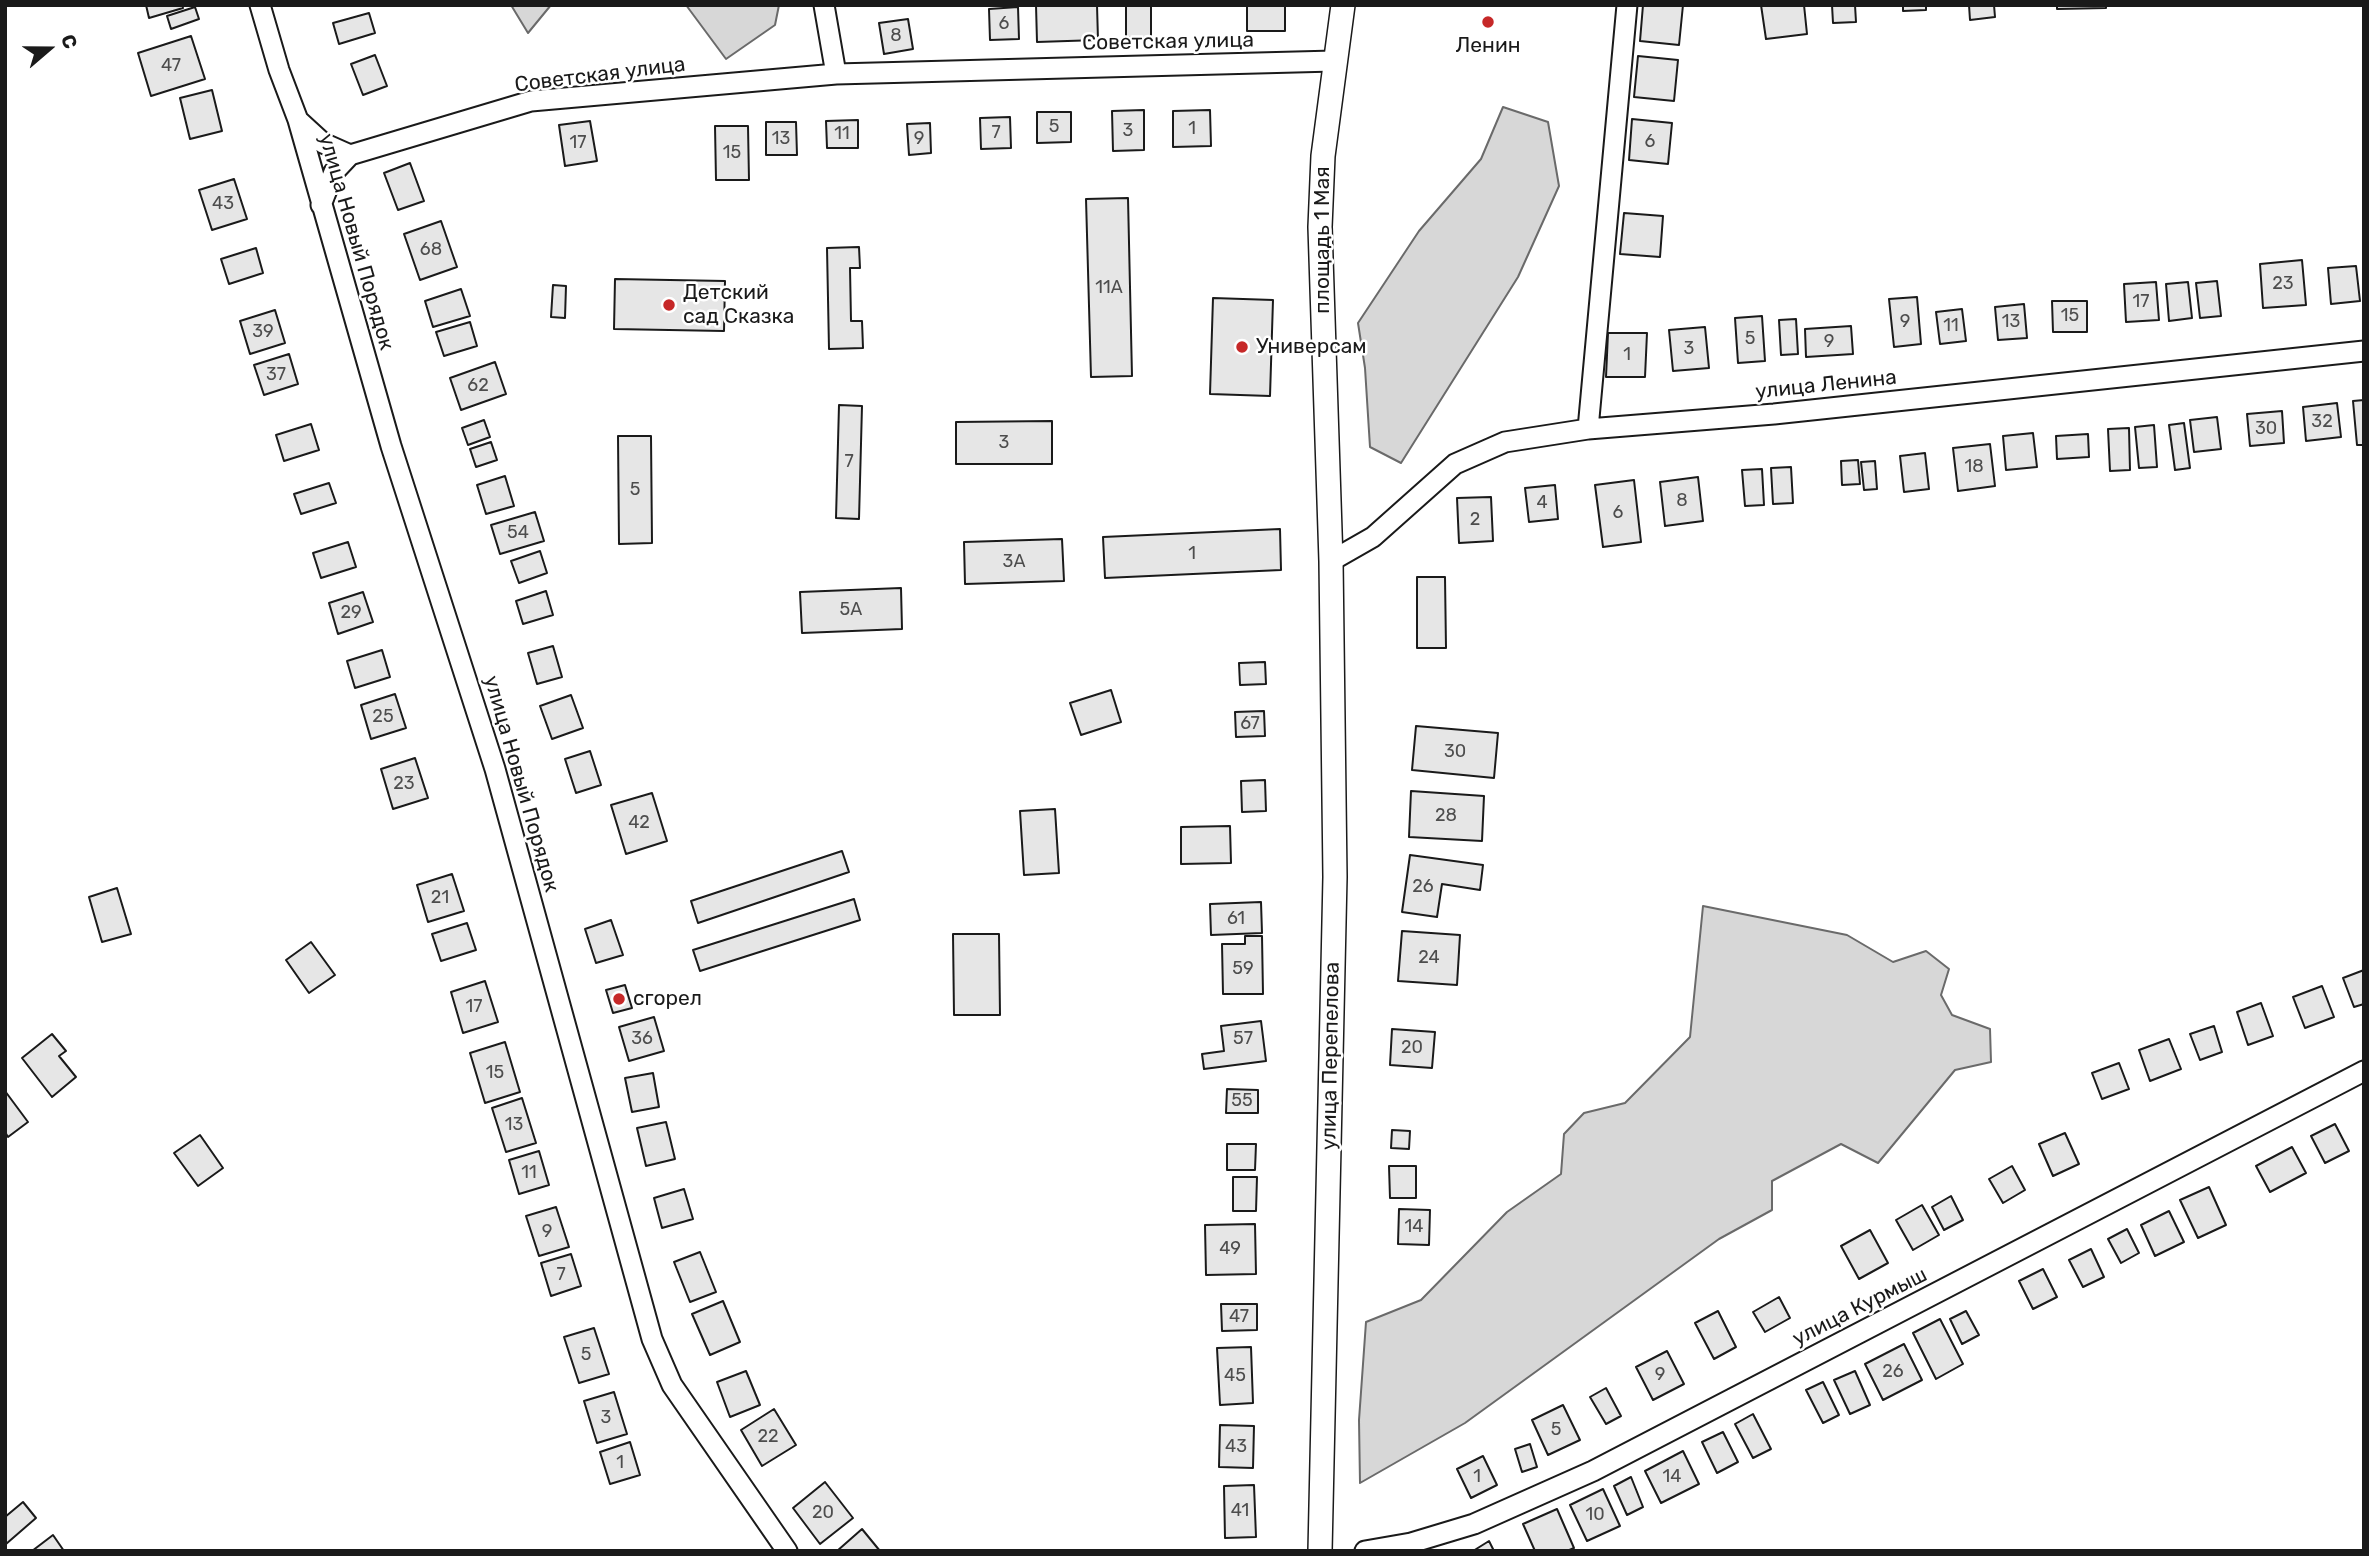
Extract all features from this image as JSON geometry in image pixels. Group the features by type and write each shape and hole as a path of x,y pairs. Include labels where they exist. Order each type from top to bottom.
{"street":[{"name":"улица Новый Порядок","path":"260,5 279,70 298,121 391,446 495,769 652,1339 672,1385 787,1551"},
{"path":"824,5 836,74"},
{"name":"площадь 1 Мая","path":"1331,561 1320,227 1323,156 1343,5"},
{"path":"1588,429 1627,5"},
{"name":"Советская улица","path":"350,155 531,101 836,74 1334,61"},
{"path":"298,121 323,143 350,155 334,172 321,205"},
{"name":"улица Ленина","path":"1331,561 1373,537 1455,464 1506,442 1588,429 1800,411 2364,351"},
{"name":"улица Перепелова","path":"1320,1551 1335,877 1331,561"},
{"name":"улица Курмыш","path":"1366,1551 1411,1543 1474,1524 1593,1471 2364,1071"}],"shaded area":[{"path":"511,5 551,5 528,33"},
{"path":"686,5 779,5 775,25 726,59"},
{"path":"1503,107 1548,122 1559,186 1518,277 1401,463 1370,447 1365,368 1358,323 1419,231 1481,159"},
{"path":"1703,906 1847,935 1893,962 1926,951 1949,969 1941,995 1952,1015 1990,1029 1991,1062 1955,1070 1878,1163 1841,1144 1772,1181 1772,1210 1719,1239 1465,1423 1360,1483 1359,1420 1366,1322 1421,1300 1507,1212 1561,1174 1564,1134 1584,1113 1625,1103 1690,1037"}],"building":[{"path":"146,5 182,5 183,8 149,18"},
{"path":"1036,5 1097,5 1098,40 1037,42"},
{"path":"1126,5 1151,5 1151,37 1126,37"},
{"path":"1247,5 1285,5 1285,31 1247,31"},
{"path":"1643,5 1683,5 1679,45 1640,41"},
{"path":"1761,5 1804,5 1807,34 1766,39"},
{"path":"1832,5 1855,5 1856,22 1833,23"},
{"path":"1903,5 1926,5 1926,10 1903,11"},
{"path":"1969,5 1994,5 1995,17 1970,20"},
{"path":"2057,5 2106,5 2106,8 2057,9"},
{"path":"195,7 199,19 171,29 167,16"},
{"path":"1018,7 1019,39 990,40 989,9"},
{"path":"369,13 375,33 339,44 333,23"},
{"path":"908,19 913,49 884,54 879,23"},
{"path":"191,36 205,79 151,96 138,53"},
{"path":"375,55 387,86 363,95 351,64"},
{"path":"1638,56 1678,60 1674,101 1634,97"},
{"path":"212,90 222,131 190,139 180,98"},
{"path":"1144,110 1144,150 1113,151 1112,111"},
{"path":"1210,110 1211,146 1173,147 1173,111"},
{"path":"1037,112 1071,112 1071,142 1037,143"},
{"path":"1010,117 1011,148 981,149 980,118"},
{"path":"1632,119 1672,123 1668,164 1629,160"},
{"path":"858,120 858,148 827,148 826,121"},
{"path":"590,121 597,161 565,166 559,125"},
{"path":"766,122 796,122 797,155 766,155"},
{"path":"930,123 931,153 909,155 907,124"},
{"path":"715,126 748,126 749,180 716,180"},
{"path":"410,163 424,201 398,210 384,173"},
{"path":"234,179 247,219 212,230 199,190"},
{"path":"1128,198 1132,376 1091,377 1086,199"},
{"path":"1624,213 1663,216 1660,257 1620,254"},
{"path":"441,221 457,267 420,280 404,234"},
{"path":"859,247 860,268 850,268 851,321 862,321 863,348 829,349 827,248"},
{"path":"256,248 263,273 229,284 221,259"},
{"path":"2302,260 2306,305 2263,308 2260,264"},
{"path":"2356,266 2360,301 2331,304 2328,268"},
{"name":"Детский сад Сказка","path":"615,279 725,281 724,331 614,329"},
{"path":"2217,281 2221,316 2200,318 2196,283"},
{"path":"2156,282 2159,320 2126,322 2124,284"},
{"path":"2188,282 2192,318 2169,321 2166,284"},
{"path":"553,285 566,286 565,318 551,317"},
{"path":"461,289 470,316 433,327 425,301"},
{"path":"1917,297 1921,344 1894,347 1889,299"},
{"name":"Универсам","path":"1213,298 1273,300 1270,396 1210,394"},
{"path":"2052,301 2087,301 2087,332 2053,332"},
{"path":"2024,304 2027,338 1998,340 1995,307"},
{"path":"1962,309 1966,341 1940,344 1936,312"},
{"path":"275,310 285,343 250,354 240,321"},
{"path":"1762,316 1765,361 1738,363 1735,318"},
{"path":"1796,319 1798,354 1781,355 1779,320"},
{"path":"470,322 477,346 444,356 436,332"},
{"path":"1851,326 1853,354 1806,357 1805,329"},
{"path":"1705,327 1709,368 1673,371 1669,330"},
{"path":"1608,333 1647,333 1645,377 1606,377"},
{"path":"289,354 298,384 264,395 254,365"},
{"path":"495,362 506,394 461,410 450,378"},
{"path":"2364,400 2364,445 2357,445 2353,401"},
{"path":"2337,403 2341,437 2306,441 2303,407"},
{"path":"839,405 862,406 859,519 836,518"},
{"path":"2282,411 2284,443 2250,446 2247,414"},
{"path":"2217,417 2221,449 2194,452 2190,420"},
{"path":"484,420 490,437 468,445 462,428"},
{"path":"1052,421 1052,464 956,464 956,422"},
{"path":"2184,423 2190,468 2175,470 2169,425"},
{"path":"311,424 319,450 284,461 276,435"},
{"path":"2154,425 2157,467 2139,468 2135,427"},
{"path":"2129,428 2130,470 2110,471 2108,429"},
{"path":"2033,433 2037,467 2006,470 2003,436"},
{"path":"2088,434 2089,457 2057,459 2056,436"},
{"path":"618,436 651,436 652,543 619,544"},
{"path":"491,442 497,460 476,467 470,449"},
{"path":"1990,444 1995,486 1958,491 1953,448"},
{"path":"1925,453 1929,489 1904,492 1900,456"},
{"path":"1858,460 1860,484 1842,485 1841,461"},
{"path":"1875,461 1877,489 1864,490 1861,462"},
{"path":"1791,467 1793,503 1773,504 1771,468"},
{"path":"1762,469 1764,505 1745,506 1742,470"},
{"path":"505,476 514,506 486,514 477,485"},
{"path":"1698,477 1703,521 1665,526 1660,482"},
{"path":"1634,480 1641,542 1603,547 1595,485"},
{"path":"329,483 336,503 301,514 294,494"},
{"path":"1555,485 1558,519 1529,522 1525,488"},
{"path":"1491,497 1493,541 1459,543 1457,498"},
{"path":"535,512 544,541 500,554 491,525"},
{"path":"1280,529 1281,570 1105,578 1103,537"},
{"path":"1062,539 1064,581 965,584 964,542"},
{"path":"348,542 356,567 321,578 313,553"},
{"path":"540,551 547,573 519,583 511,561"},
{"path":"1417,577 1445,577 1446,648 1417,648"},
{"path":"901,588 902,629 802,633 800,592"},
{"path":"546,591 553,615 523,624 516,601"},
{"path":"363,592 373,622 338,634 329,603"},
{"path":"553,646 562,677 537,684 528,653"},
{"path":"382,650 390,677 355,688 347,661"},
{"path":"1265,662 1266,684 1240,685 1239,663"},
{"path":"1111,690 1121,722 1081,735 1070,703"},
{"path":"395,694 406,728 371,739 361,705"},
{"path":"571,695 583,728 552,739 540,706"},
{"path":"1264,711 1265,736 1236,737 1235,712"},
{"path":"1416,726 1498,733 1494,778 1412,770"},
{"path":"590,751 601,785 576,793 565,759"},
{"path":"415,758 428,798 393,809 381,769"},
{"path":"1265,780 1266,811 1242,812 1241,781"},
{"path":"1411,791 1484,796 1482,841 1409,837"},
{"path":"652,793 667,841 626,854 611,805"},
{"path":"1055,809 1059,873 1024,875 1020,811"},
{"path":"1230,826 1231,863 1181,864 1181,827"},
{"path":"842,851 849,872 698,923 691,901"},
{"path":"1410,855 1483,865 1480,890 1442,884 1437,917 1402,912"},
{"path":"452,874 464,911 428,922 417,885"},
{"path":"117,888 131,934 102,942 89,897"},
{"path":"854,899 860,920 700,971 693,950"},
{"path":"1261,902 1262,933 1211,935 1210,904"},
{"path":"611,920 623,955 596,963 585,929"},
{"path":"467,923 476,950 441,961 432,934"},
{"path":"1402,931 1460,935 1457,985 1398,981"},
{"path":"953,934 999,934 1000,1015 954,1015"},
{"path":"1245,936 1262,936 1263,994 1223,994 1222,944 1245,944"},
{"path":"311,942 335,975 309,993 286,960"},
{"path":"2364,970 2364,1004 2354,1007 2343,978"},
{"path":"485,981 498,1022 463,1033 451,992"},
{"name":"сгорел","path":"625,985 632,1008 613,1013 606,990"},
{"path":"2322,986 2334,1017 2305,1028 2293,997"},
{"path":"2261,1003 2273,1036 2248,1045 2237,1012"},
{"path":"654,1017 664,1051 629,1061 619,1027"},
{"path":"1261,1021 1266,1061 1204,1069 1202,1054 1224,1051 1221,1026"},
{"path":"2214,1026 2222,1052 2200,1060 2190,1034"},
{"path":"1392,1029 1435,1032 1432,1068 1390,1065"},
{"path":"52,1034 66,1051 59,1056 76,1077 52,1097 22,1058"},
{"path":"2169,1039 2181,1069 2150,1081 2139,1050"},
{"path":"505,1042 520,1092 485,1103 470,1053"},
{"path":"2119,1063 2129,1089 2102,1099 2092,1073"},
{"path":"653,1073 659,1107 632,1112 625,1078"},
{"path":"1227,1089 1258,1090 1258,1113 1226,1113"},
{"path":"5,1091 28,1122 8,1137 5,1132"},
{"path":"522,1098 536,1143 506,1152 492,1108"},
{"path":"666,1122 675,1159 646,1166 637,1128"},
{"path":"2335,1124 2349,1151 2325,1163 2311,1136"},
{"path":"1392,1130 1410,1131 1409,1149 1391,1148"},
{"path":"2065,1133 2079,1164 2053,1176 2039,1144"},
{"path":"200,1135 223,1168 198,1186 174,1153"},
{"path":"1227,1144 1256,1144 1255,1170 1227,1170"},
{"path":"2292,1147 2306,1173 2270,1192 2256,1166"},
{"path":"539,1151 549,1185 519,1194 509,1160"},
{"path":"1389,1166 1416,1166 1416,1198 1390,1198"},
{"path":"2012,1166 2025,1190 2003,1203 1989,1179"},
{"path":"1233,1177 1257,1177 1256,1211 1233,1211"},
{"path":"2209,1187 2226,1225 2198,1238 2180,1200"},
{"path":"684,1189 693,1219 662,1228 654,1198"},
{"path":"1951,1196 1963,1220 1944,1230 1932,1207"},
{"path":"1922,1205 1939,1235 1913,1250 1896,1220"},
{"path":"556,1207 569,1247 539,1256 526,1216"},
{"path":"1399,1209 1430,1210 1429,1245 1398,1244"},
{"path":"2169,1211 2184,1242 2155,1256 2141,1225"},
{"path":"1255,1224 1256,1274 1206,1275 1205,1225"},
{"path":"2127,1229 2139,1253 2121,1263 2108,1239"},
{"path":"1870,1230 1888,1263 1859,1279 1841,1246"},
{"path":"2091,1249 2104,1277 2083,1287 2069,1260"},
{"path":"700,1252 716,1292 690,1302 674,1262"},
{"path":"571,1254 581,1286 551,1296 541,1263"},
{"path":"2043,1269 2057,1297 2033,1309 2019,1281"},
{"path":"1779,1297 1790,1318 1765,1332 1753,1312"},
{"path":"723,1301 740,1342 710,1355 692,1314"},
{"path":"1221,1304 1257,1304 1257,1330 1222,1331"},
{"path":"1718,1311 1736,1347 1714,1359 1695,1323"},
{"path":"1966,1311 1979,1335 1962,1344 1950,1319"},
{"path":"1940,1319 1963,1364 1936,1379 1913,1333"},
{"path":"594,1328 609,1374 579,1383 564,1337"},
{"path":"1904,1344 1922,1380 1883,1400 1865,1364"},
{"path":"1251,1347 1253,1403 1220,1405 1217,1348"},
{"path":"1667,1351 1684,1384 1653,1400 1636,1367"},
{"path":"746,1371 760,1405 730,1417 717,1382"},
{"path":"1855,1371 1870,1405 1850,1414 1834,1380"},
{"path":"1823,1382 1839,1415 1823,1423 1806,1390"},
{"path":"1606,1388 1621,1416 1606,1424 1590,1397"},
{"path":"614,1392 627,1434 597,1443 584,1401"},
{"path":"1563,1405 1580,1440 1548,1455 1532,1420"},
{"path":"774,1409 796,1445 762,1466 741,1430"},
{"path":"1753,1414 1771,1449 1753,1458 1735,1424"},
{"path":"1220,1425 1254,1426 1253,1468 1219,1467"},
{"path":"1723,1432 1738,1462 1717,1473 1702,1442"},
{"path":"630,1442 640,1475 610,1484 600,1452"},
{"path":"1530,1444 1537,1467 1522,1472 1515,1449"},
{"path":"1683,1451 1699,1484 1661,1503 1645,1471"},
{"path":"1483,1456 1497,1485 1471,1498 1457,1469"},
{"path":"1631,1477 1643,1507 1627,1515 1614,1486"},
{"path":"825,1482 853,1518 820,1544 793,1508"},
{"path":"1254,1485 1256,1537 1225,1538 1224,1486"},
{"path":"1603,1489 1620,1526 1587,1541 1570,1505"},
{"path":"23,1502 36,1518 6,1544 5,1517"},
{"path":"1557,1509 1574,1548 1567,1551 1535,1551 1523,1524"},
{"path":"862,1529 880,1551 837,1551"},
{"path":"53,1535 64,1551 32,1551"},
{"path":"1489,1541 1494,1551 1473,1551"}],"place":[{"name":"Ленин","path":"1488,22"},
{"name":"Детский сад Сказка","path":"669,305"},
{"name":"Универсам","path":"1242,347"},
{"name":"сгорел","path":"619,999"}]}
